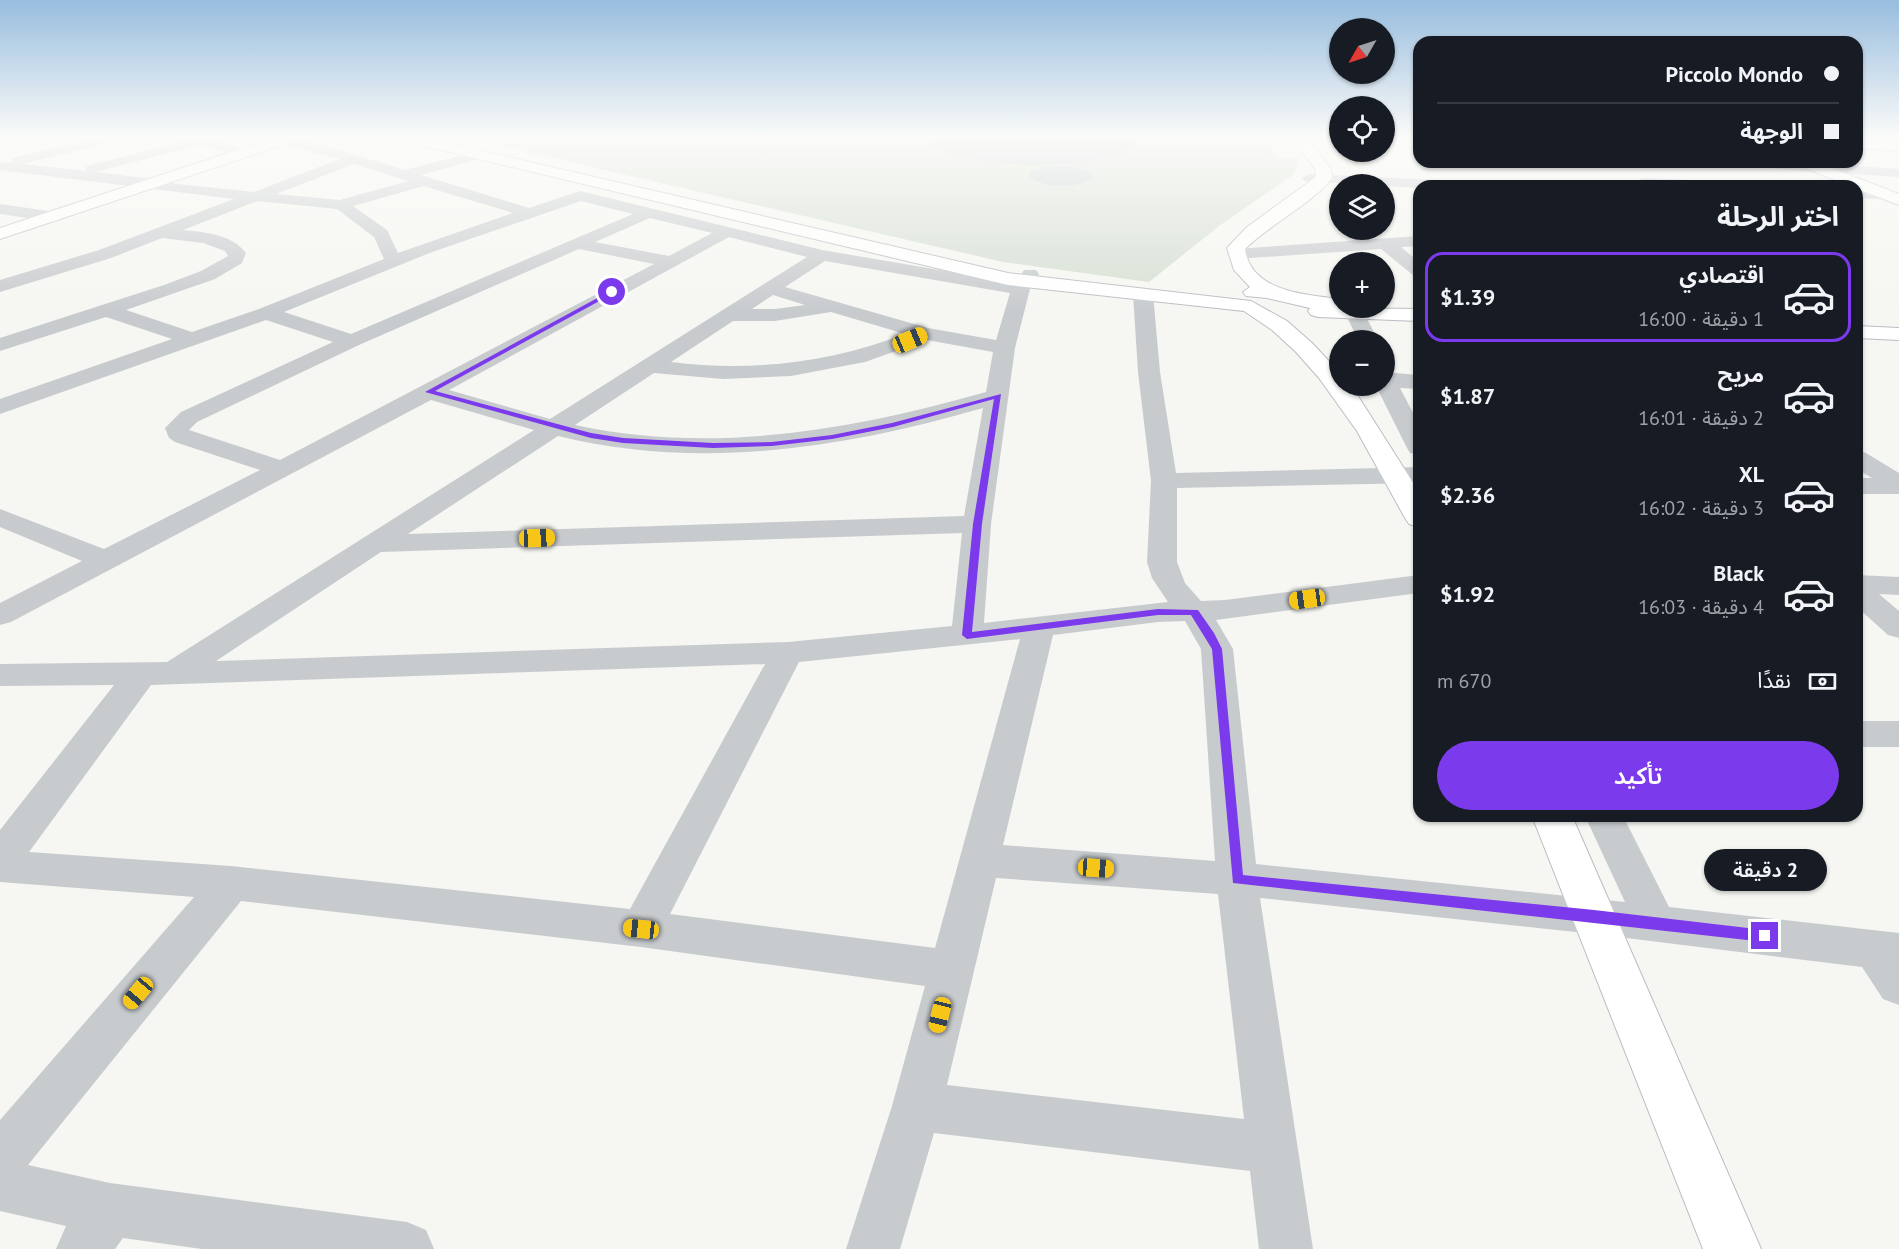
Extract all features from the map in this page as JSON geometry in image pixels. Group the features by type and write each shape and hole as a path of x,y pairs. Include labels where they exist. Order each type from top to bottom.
{"street":[{"path":"0,234 120,195"},
{"path":"1,286 105,254 254,195"},
{"path":"257,195 341,205 374,195"},
{"path":"463,195 531,220"},
{"path":"649,195 969,271 1025,281 1143,287 1282,307 1329,308"},
{"path":"678,195 979,266 1025,281"},
{"path":"1247,302 1225,254 1226,244 1240,227 1290,195"},
{"path":"1296,195 1239,243 1236,254 1248,276 1282,307 1328,375 1408,474 1413,494"},
{"path":"0,407 266,313 393,260 502,222 531,220 580,196 822,255 1143,294 1247,302 1258,291 1282,307"},
{"path":"341,205 381,234 393,260"},
{"path":"0,209 56,217"},
{"path":"280,468 184,437 177,428 189,417 352,341 648,213"},
{"path":"0,615 429,392 727,232"},
{"path":"0,345 208,274 236,259 237,253 234,248 224,243 162,233"},
{"path":"556,233 583,242 671,262"},
{"path":"1236,254 1413,242"},
{"path":"1386,244 1413,266"},
{"path":"0,860 158,673 373,544 822,255"},
{"path":"967,635 977,524 1004,348 1025,281"},
{"path":"772,289 925,334 1004,348"},
{"path":"1143,294 1149,372 1164,482 1162,562 1170,587 1194,612 1217,649 1237,879 1286,1249"},
{"path":"731,315 775,315 832,306"},
{"path":"1395,309 1413,309"},
{"path":"105,310 193,339"},
{"path":"1395,312 1413,314"},
{"path":"266,313 352,341"},
{"path":"1863,325 1899,327"},
{"path":"1863,332 1899,334"},
{"path":"651,366 727,373 797,370 864,357 925,334"},
{"path":"1395,380 1413,381"},
{"path":"429,392 591,436 663,444 772,444 832,437 893,425 998,396"},
{"path":"1393,396 1413,436"},
{"path":"1863,461 1894,478"},
{"path":"1164,482 1408,474"},
{"path":"1863,485 1894,478"},
{"path":"0,517 105,560"},
{"path":"373,544 977,524"},
{"path":"1863,584 1899,586"},
{"path":"0,675 158,673 788,653 967,635 1158,612 1225,610 1413,585"},
{"path":"1863,596 1899,628"},
{"path":"873,1249 917,1106 1039,627"},
{"path":"641,929 788,653"},
{"path":"1863,734 1899,734"},
{"path":"1555,822 1732,1249"},
{"path":"1607,822 1656,923"},
{"path":"979,860 1237,879 1594,916 1887,951 1899,985"},
{"path":"0,866 231,883 641,929 951,970"},
{"path":"0,1159 231,883"},
{"path":"917,1106 1274,1148"},
{"path":"0,1185 96,1229 407,1249"}],"shaded area":[{"path":"715,195 1263,195 1219,226 1149,282 1003,262"}],"route":[{"path":"612,292 429,392 591,436 623,441 713,446 772,444 832,437 893,425 998,396 977,524 967,635 1123,615 1194,612 1217,649 1237,879 1765,936"}]}
